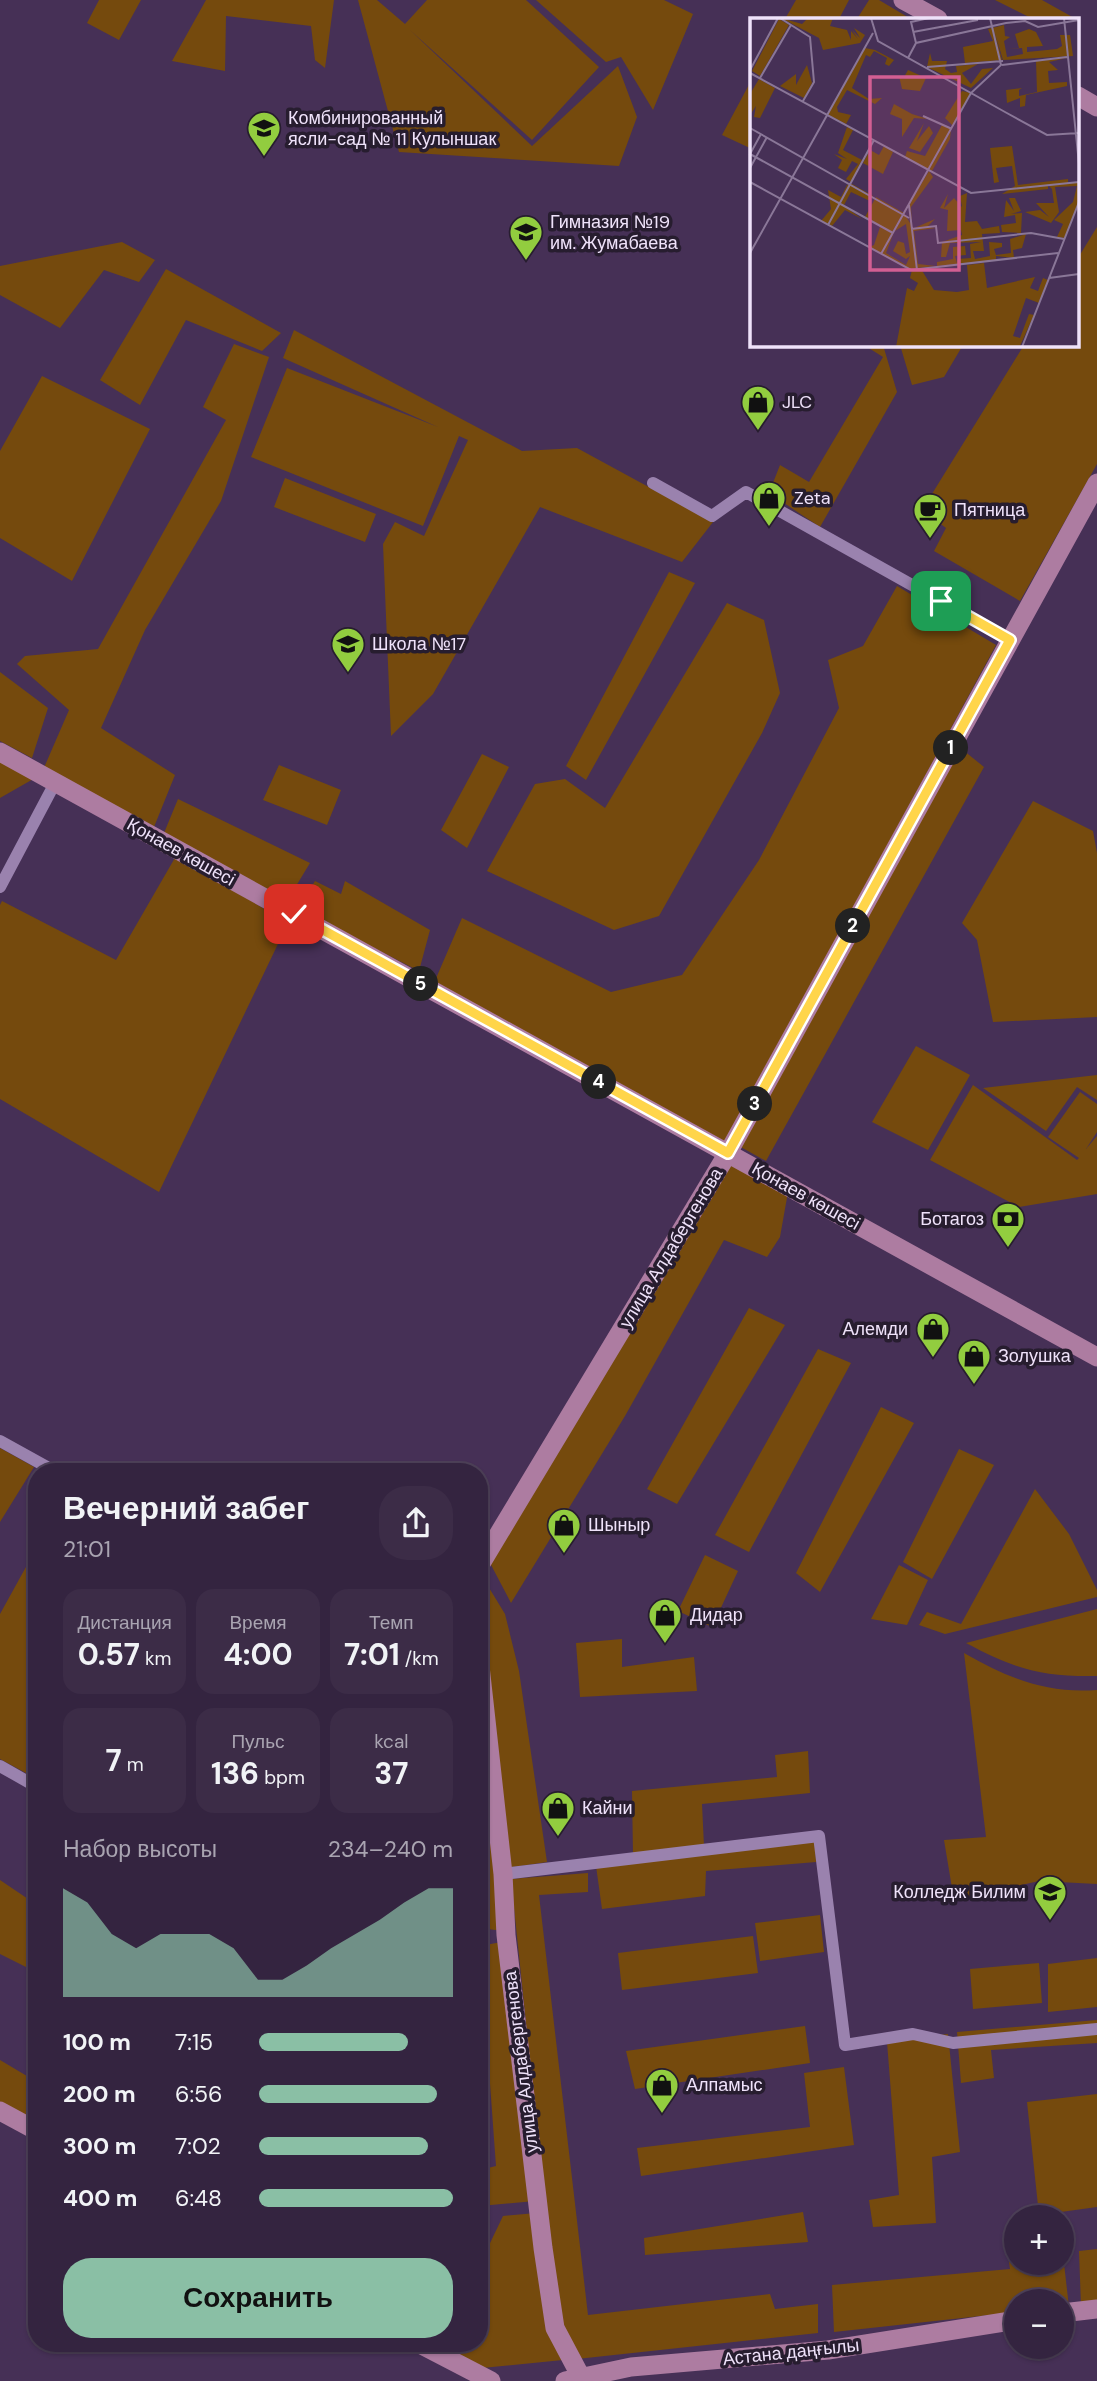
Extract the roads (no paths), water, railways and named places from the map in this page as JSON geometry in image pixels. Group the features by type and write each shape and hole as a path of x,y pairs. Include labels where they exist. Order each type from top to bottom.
{"street":[{"path":"903,0 936,18"},
{"path":"1080,97 1097,107"},
{"path":"653,483 712,516 746,492 1010,640"},
{"name":"улица Алдабергенова","path":"488,1552 728,1153 1097,483"},
{"name":"Қонаев көшесі","path":"0,752 1097,1357"},
{"path":"0,887 55,783"},
{"path":"0,1441 40,1463"},
{"path":"0,1766 28,1782"},
{"name":"улица Алдабергенова","path":"488,1768 503,1874 525,2105 555,2328 574,2380"},
{"path":"503,1874 819,1836 845,2045 913,2034 953,2043 1097,2029"},
{"path":"0,2111 28,2126"},
{"path":"1074,2312 1097,2309"},
{"name":"Астана даңғылы","path":"574,2380 631,2367 828,2350 1004,2322"},
{"path":"435,2352 491,2381"}],"place":[{"name":"Комбинированный ясли-сад № 11 Кулыншак","path":"264,158"},
{"name":"Гимназия №19 им. Жумабаева","path":"526,262"},
{"name":"JLC","path":"758,432"},
{"name":"Zeta","path":"769,528"},
{"name":"Пятница","path":"930,540"},
{"name":"Школа №17","path":"348,674"},
{"name":"Ботагоз","path":"1008,1249"},
{"name":"Алемди","path":"933,1359"},
{"name":"Золушка","path":"974,1386"},
{"name":"Шыныр","path":"564,1555"},
{"name":"Дидар","path":"665,1645"},
{"name":"Кайни","path":"558,1838"},
{"name":"Колледж Билим","path":"1050,1922"},
{"name":"Алпамыс","path":"662,2115"}]}
